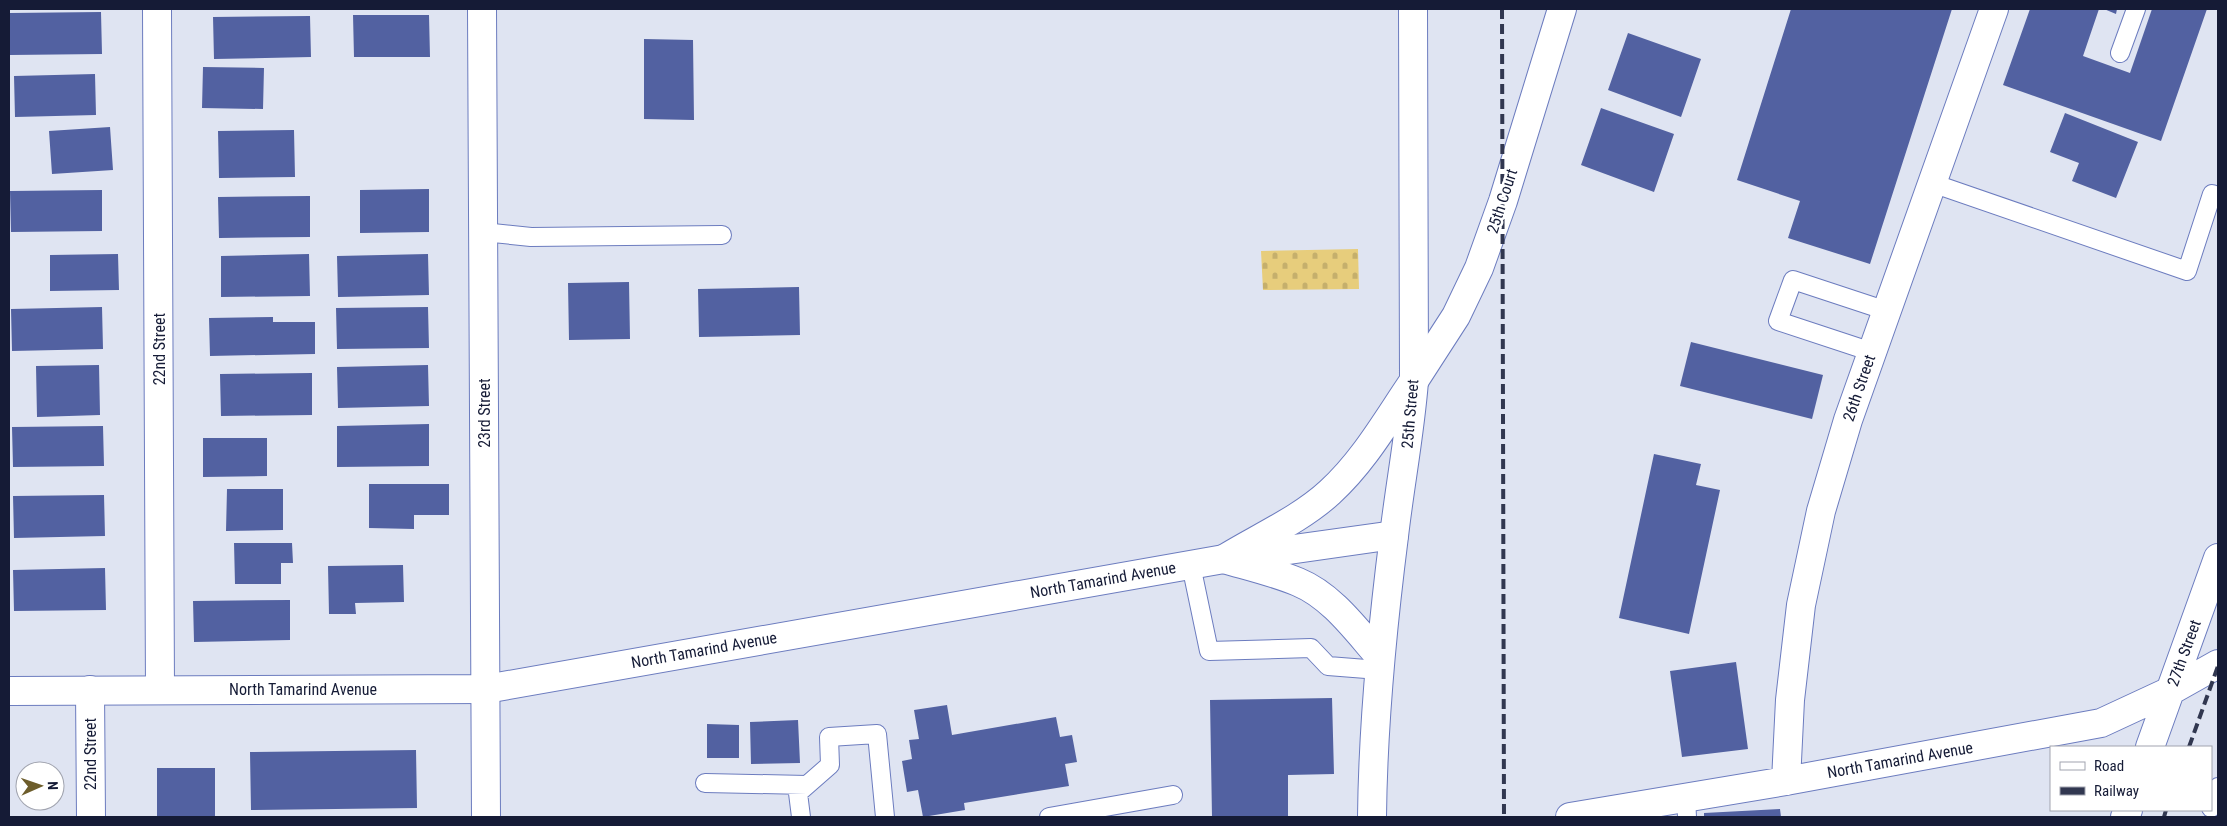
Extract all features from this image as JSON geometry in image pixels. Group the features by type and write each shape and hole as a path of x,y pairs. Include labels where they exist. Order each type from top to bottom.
{"street":[{"name":"22nd Street","path":"157,9 160,690"},
{"name":"23rd Street","path":"482,9 486,817"},
{"name":"25th Street","path":"1372,817 1372,772 1379,663 1394,535 1410,427 1414,381 1413,9"},
{"name":"25th Court","path":"1224,559 1330,493 1351,471 1414,381 1456,316 1478,268 1502,200 1562,9"},
{"name":"26th Street","path":"1786,781 1790,700 1803,596 1821,511 1848,420 1994,9"},
{"name":"North Tamarind Avenue","path":"9,691 486,689 1224,559 1394,535"},
{"name":"27th Street","path":"2150,746 2218,558"},
{"path":"1224,559 1298,582 1316,592 1345,618 1379,663"},
{"name":"North Tamarind Avenue","path":"1570,817 1686,808 1786,781 2101,723 2170,691 2218,664"},
{"name":"22nd Street","path":"90,690 91,817"}],"lane":[{"path":"2120,54 2136,9"},
{"path":"1932,183 2187,271 2212,194 2218,196"},
{"path":"483,232 530,237 722,235"},
{"path":"1872,352 1778,321 1793,280 1887,311"},
{"path":"1191,565 1209,651 1311,648 1328,666 1379,663"},
{"path":"801,817 798,793 830,765 828,737 877,734 885,817"},
{"path":"705,783 807,784"},
{"path":"2212,804 2218,787"},
{"path":"1049,817 1173,795"}],"green space":[{"path":"1358,249 1359,289 1263,290 1261,251"}],"building":[{"path":"1791,9 1952,9 1870,264 1788,238 1800,201 1737,180"},
{"path":"2030,9 2099,9 2083,56 2130,73 2152,9 2207,9 2161,141 2003,85"},
{"path":"2104,9 2117,9 2116,14"},
{"path":"101,12 102,54 10,55 10,13"},
{"path":"353,15 429,15 430,57 354,57"},
{"path":"310,16 311,57 214,59 213,17"},
{"path":"1628,33 1701,59 1681,117 1608,90"},
{"path":"644,39 693,40 694,120 644,119"},
{"path":"203,67 264,68 263,109 202,108"},
{"path":"95,74 96,115 15,117 14,76"},
{"path":"1601,108 1674,134 1654,192 1581,165"},
{"path":"2065,113 2138,142 2116,198 2072,181 2079,163 2050,152"},
{"path":"110,127 113,170 52,174 49,131"},
{"path":"294,130 295,177 219,178 218,131"},
{"path":"429,189 429,232 360,233 360,190"},
{"path":"102,190 102,231 11,232 10,191"},
{"path":"310,196 310,237 219,238 218,197"},
{"path":"118,254 119,290 50,291 50,255"},
{"path":"309,254 310,296 221,297 221,256"},
{"path":"428,254 429,295 338,297 337,256"},
{"path":"629,282 630,339 569,340 568,283"},
{"path":"799,287 800,335 699,337 698,289"},
{"path":"102,307 103,349 12,351 11,309"},
{"path":"428,307 429,348 337,349 336,308"},
{"path":"273,317 273,322 315,322 315,354 210,356 209,318"},
{"path":"1691,342 1823,375 1812,419 1680,386"},
{"path":"99,365 100,415 37,417 36,366"},
{"path":"428,365 429,406 338,408 337,367"},
{"path":"312,373 312,415 221,416 220,374"},
{"path":"429,424 429,466 337,467 337,426"},
{"path":"103,426 104,466 13,467 12,427"},
{"path":"203,438 267,438 267,476 203,477"},
{"path":"1654,454 1701,464 1696,485 1720,490 1689,634 1619,618"},
{"path":"369,484 449,484 449,515 414,515 414,529 369,528"},
{"path":"227,489 283,489 283,530 226,531"},
{"path":"104,495 105,536 14,538 13,496"},
{"path":"234,543 292,543 293,563 281,563 281,584 235,584"},
{"path":"403,565 404,602 355,603 356,614 329,614 328,566"},
{"path":"105,568 106,610 14,611 13,570"},
{"path":"290,600 290,640 194,642 193,601"},
{"path":"1736,662 1748,749 1682,757 1670,671"},
{"path":"1332,698 1334,774 1288,775 1288,817 1212,817 1210,700"},
{"path":"947,705 952,735 1056,717 1060,737 1072,735 1077,762 1065,764 1069,786 964,803 965,810 923,817 918,790 907,792 902,761 912,759 909,740 919,739 914,710"},
{"path":"798,720 800,763 751,764 750,722"},
{"path":"707,724 739,725 739,758 707,758"},
{"path":"416,750 417,808 251,810 250,752"},
{"path":"157,768 215,768 215,817 157,817"},
{"path":"1780,809 1781,817 1704,817 1704,813"}],"railway":[{"path":"1502,9 1504,817"},
{"path":"2189,746 2218,666"},
{"path":"2164,817 2166,811"}]}
